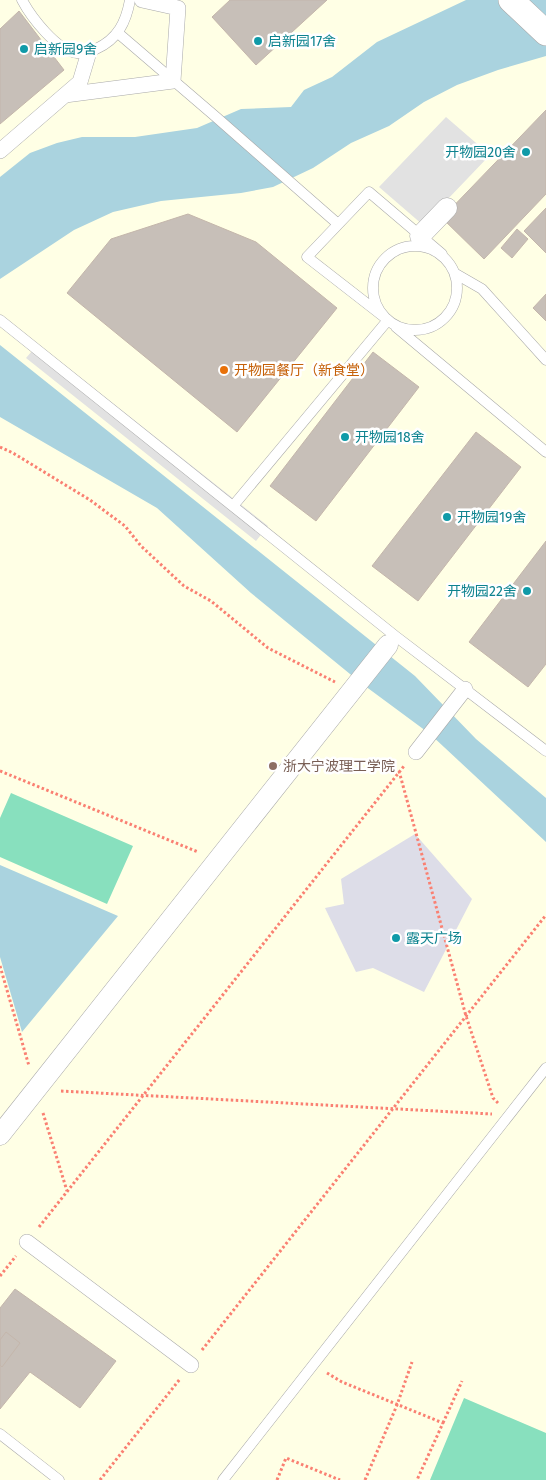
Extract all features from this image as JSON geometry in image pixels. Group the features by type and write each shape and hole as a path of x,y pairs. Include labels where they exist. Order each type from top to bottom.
{"street":[{"path":"65,95 173,80 178,8 142,0"},
{"path":"511,0 546,33"},
{"path":"0,151 80,82 89,52"},
{"path":"420,236 447,208"},
{"path":"0,1135 391,640"},
{"path":"416,752 465,689"},
{"path":"27,1242 191,1365"}],"lane":[{"path":"22,0 27,9 45,30 63,47 77,53 89,52 105,45 118,33 127,17 130,0"},
{"path":"118,33 338,224"},
{"path":"442,254 429,247 414,245 400,248 387,256 378,267 373,281 373,295 378,309 388,320 400,327 412,330 426,329 438,323 448,313 455,301 457,288 456,274 442,254 370,192 307,257 388,320 546,452"},
{"path":"456,274 482,289 546,360"},
{"path":"0,320 233,506 391,640 465,689 545,749"},
{"path":"233,506 388,320"},
{"path":"223,1480 546,1068"},
{"path":"0,1434 59,1480"}],"path":[{"path":"0,447 90,500 125,526 141,546 184,586 211,601 268,648 351,690"},
{"path":"0,1276 416,752"},
{"path":"0,771 217,860"},
{"path":"400,771 466,1016 493,1098 510,1114"},
{"path":"100,1480 546,915"},
{"path":"0,966 67,1191"},
{"path":"36,1090 510,1114"},
{"path":"365,1480 397,1404 412,1362"},
{"path":"313,1365 342,1382 443,1423"},
{"path":"417,1480 462,1381"},
{"path":"277,1480 286,1458 340,1480"}],"shaded area":[{"name":"浙大宁波理工学院","path":"0,0 494,0 546,52 546,1480 0,1480"},
{"path":"446,117 490,155 423,225 379,187"},
{"path":"38,344 268,526 256,541 26,358"},
{"name":"露天广场","path":"415,834 472,899 424,992 373,968 356,972 325,908 344,904 341,879"}],"green space":[{"path":"11,793 133,846 107,904 0,857 0,818"},
{"path":"464,1398 546,1433 546,1480 430,1480"}],"water":[{"path":"466,0 546,0 546,56 498,70 457,85 424,102 389,126 351,143 313,168 273,187 241,193 161,201 113,212 74,230 0,279 0,177 30,153 57,143 82,137 135,137 197,128 241,109 291,107 304,90 332,77 377,42"},
{"path":"0,345 415,676 476,739 546,798 546,842 430,734 361,683 251,593 157,508 0,417"},
{"path":"0,865 118,916 22,1032 0,957"}],"building":[{"name":"启新园17舍","path":"230,0 327,0 256,65 212,17"},
{"name":"启新园9舍","path":"19,11 64,70 0,124 0,29"},
{"name":"开物园20舍","path":"546,110 546,194 484,259 442,218"},
{"path":"546,208 546,253 524,231"},
{"name":"开物园餐厅（新食堂）","path":"188,214 256,242 337,308 237,432 67,293 111,239"},
{"path":"517,229 528,239 512,258 501,248"},
{"path":"546,294 546,321 533,308"},
{"name":"开物园18舍","path":"373,352 419,387 316,521 270,486"},
{"name":"开物园19舍","path":"476,432 521,467 418,601 372,566"},
{"name":"开物园22舍","path":"546,541 546,664 528,687 469,642"},
{"path":"15,1289 116,1361 80,1408 30,1372 0,1409 0,1308"},
{"path":"6,1332 20,1343 2,1367 0,1365 0,1340"}],"place":[{"name":"启新园17舍","path":"258,41"},
{"name":"启新园9舍","path":"24,49"},
{"name":"开物园20舍","path":"526,152"},
{"name":"开物园餐厅（新食堂）","path":"224,370"},
{"name":"开物园18舍","path":"345,437"},
{"name":"开物园19舍","path":"447,517"},
{"name":"开物园22舍","path":"527,591"},
{"name":"浙大宁波理工学院","path":"273,766"},
{"name":"露天广场","path":"396,938"}]}
